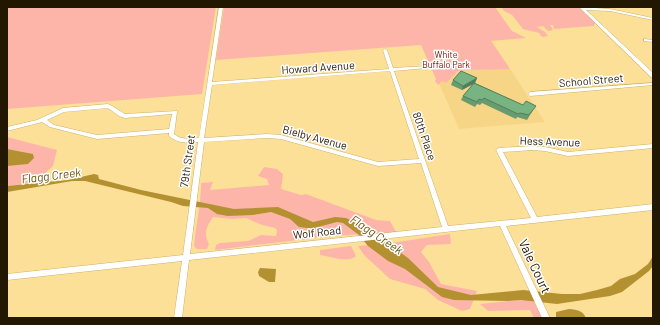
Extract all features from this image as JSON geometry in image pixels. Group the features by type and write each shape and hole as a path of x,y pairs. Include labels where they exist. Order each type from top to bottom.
{"street":[{"name":"79th Street","path":"178,318 201,141 221,7"},
{"path":"582,8 608,8 653,19"},
{"path":"582,8 653,76"},
{"path":"645,40 653,41"},
{"name":"80th Place","path":"385,50 446,229"},
{"name":"Howard Avenue","path":"210,84 426,67"},
{"name":"School Street","path":"530,94 653,84"},
{"path":"7,129 43,120 63,110 108,106 126,116 175,112 171,131 97,136 52,126 43,120"},
{"name":"Bielby Avenue","path":"171,131 173,138 180,141 274,136 378,164 423,161"},
{"name":"Hess Avenue","path":"535,220 499,150 546,149 568,154 653,146"},
{"name":"Wolf Road","path":"7,277 653,207"},
{"name":"Vale Court","path":"502,223 546,318"}],"shaded area":[{"path":"491,40 545,122 459,129 422,45"},
{"path":"7,149 33,154 34,158 28,164 7,166"},
{"path":"94,174 98,175 99,179 141,190 234,209 278,207 313,222 335,217 346,218 359,224 408,258 438,287 471,295 523,290 562,294 580,294 611,286 620,279 635,274 648,264 653,256 653,266 649,271 622,292 610,296 557,304 521,300 454,300 442,297 405,269 388,261 368,246 359,235 343,223 337,222 314,228 307,228 299,227 290,219 271,212 253,215 228,216 217,214 208,208 183,206 85,181 72,181 7,192 7,186 68,180"},
{"path":"260,268 276,269 275,282 269,282 259,276 258,272"},
{"path":"569,309 583,313 586,318 556,318 556,312"}],"green space":[{"path":"7,7 216,7 202,94 7,109"},
{"name":"White Buffalo Park","path":"224,7 495,7 512,31 526,38 491,41 510,69 458,71 446,83 442,81 438,85 421,45 216,60"},
{"path":"501,7 578,7 595,23 594,26 554,29 553,25 550,25 553,30 548,31 543,26 537,27 548,36 542,37 539,33 523,29 512,15 504,11"},
{"path":"7,137 57,150 53,166 34,183 7,186"},
{"path":"264,167 277,169 283,174 281,189 301,195 306,194 376,220 390,221 396,232 332,236 215,250 216,245 220,243 248,241 261,235 276,236 277,230 246,218 232,219 213,217 206,230 206,236 209,244 207,249 197,249 194,246 201,183 213,182 210,190 269,185 267,179 258,176"},
{"path":"450,234 451,244 427,245 421,252 429,262 441,284 477,291 470,309 462,311 438,300 425,289 390,279 364,255 358,246 391,243"},
{"path":"351,246 356,256 353,258 339,259 320,255 320,250"},
{"path":"533,300 542,318 534,318 530,310 488,311 480,304"}],"building":[{"path":"461,71 477,78 463,86 453,80"},
{"path":"474,83 523,105 526,101 536,106 529,115 518,114 484,98 482,100 479,99 477,102 463,96"}],"water label":[{"name":"Flagg Creek","path":"51,175"},
{"name":"Flagg Creek","path":"377,234"}]}
